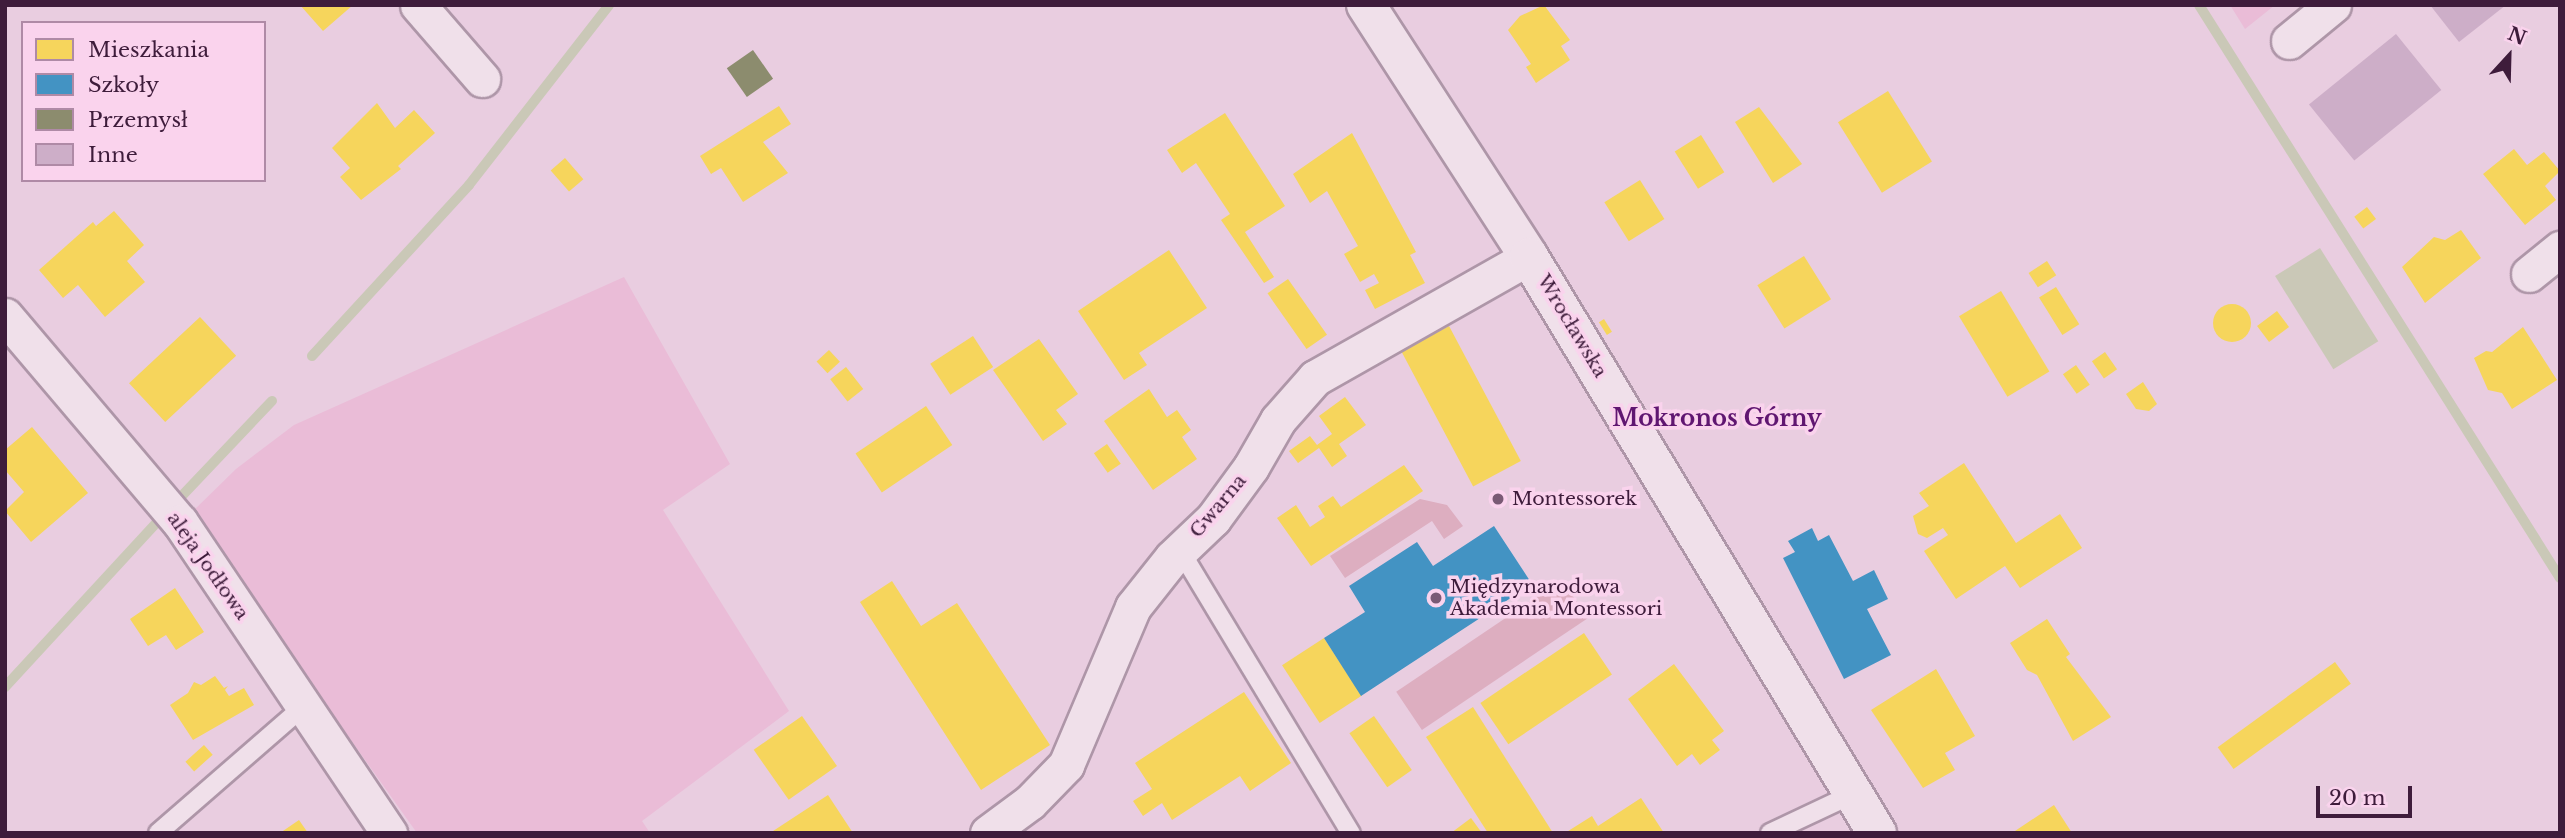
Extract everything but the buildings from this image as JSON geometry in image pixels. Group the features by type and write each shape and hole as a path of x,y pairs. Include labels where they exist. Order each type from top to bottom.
{"street":[{"path":"418,5 482,79"},
{"name":"Wrocławska","path":"1366,5 1530,257 1877,833"},
{"path":"2289,41 2333,5"},
{"path":"2529,274 2560,249"},
{"name":"Gwarna","path":"988,833 1030,803 1066,765 1133,607 1180,550 1213,519 1251,467 1278,420 1315,378 1530,257"},
{"name":"aleja Jodłowa","path":"5,316 180,522 390,833"}],"lane":[{"path":"1180,550 1351,833"},
{"path":"158,833 304,706"},
{"path":"1770,833 1853,794"}],"shaded area":[{"path":"2230,5 2275,5 2245,29"},
{"path":"2320,248 2378,341 2333,369 2275,276"},
{"path":"624,277 730,464 663,510 789,711 642,821 650,833 417,833 190,514 236,469 294,425"},
{"path":"1420,499 1447,505 1463,526 1444,539 1432,521 1345,578 1330,556"},
{"path":"1562,580 1588,618 1422,730 1396,692"}],"waterway":[{"path":"312,356 469,185 609,5"},
{"path":"2199,5 2560,578"},
{"path":"177,501 272,401"},
{"path":"5,687 161,518"}],"place":[{"name":"Montessorek","path":"1498,499"},
{"name":"Międzynarodowa Akademia Montessori","path":"1436,598"}],"district":[{"name":"Mokronos Górny","path":"1717,418"}]}
